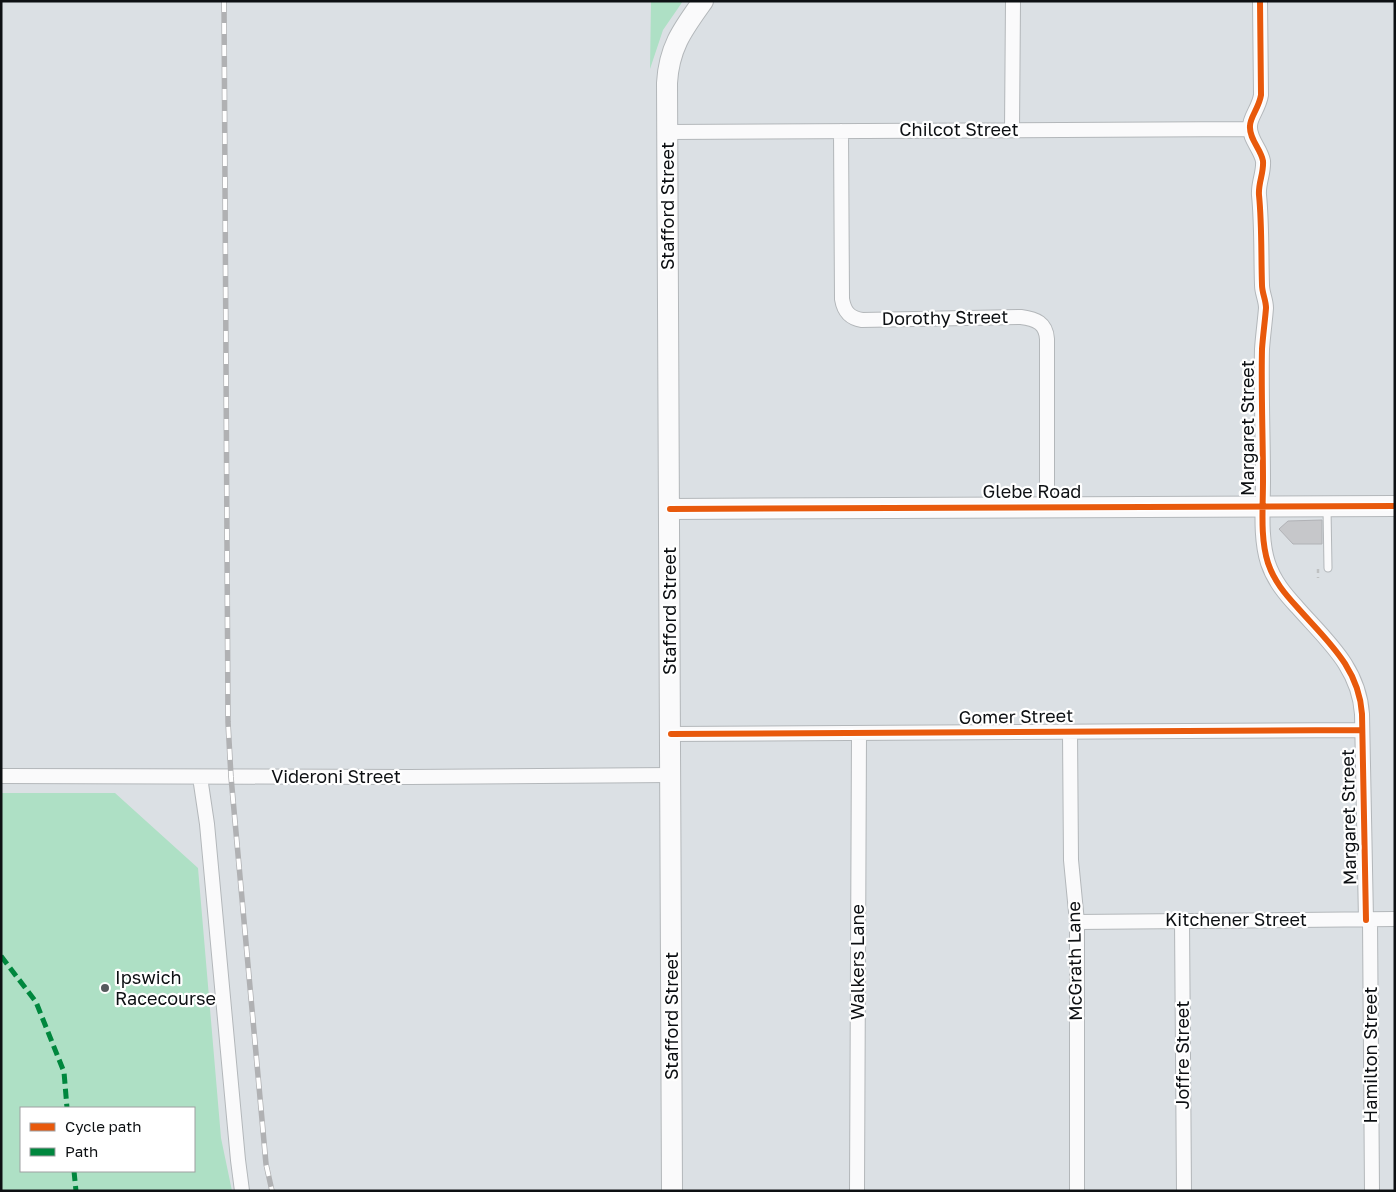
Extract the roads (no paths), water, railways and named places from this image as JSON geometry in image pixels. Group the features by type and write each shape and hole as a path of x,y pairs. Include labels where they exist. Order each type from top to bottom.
{"main road":[{"name":"Stafford Street","path":"672,1191 668,69 673,50 681,33 703,1"},
{"name":"Glebe Road","path":"670,509 1395,506"}],"street":[{"path":"1012,130 1013,1"},
{"path":"1250,129 1251,120 1259,105 1260,95 1260,1"},
{"name":"Chilcot Street","path":"668,132 1250,129"},
{"name":"Margaret Street","path":"1250,129 1252,138 1261,155 1263,166 1259,188 1262,214 1262,285 1266,306 1262,349 1265,552 1271,572 1282,590 1342,657 1352,674 1361,699 1368,920"},
{"name":"Dorothy Street","path":"841,132 842,299 847,313 854,318 862,320 1021,317 1034,319 1044,328 1047,340 1047,507"},
{"name":"Gomer Street","path":"671,734 1362,730"},
{"name":"McGrath Lane","path":"1070,732 1071,860 1077,922 1077,1191"},
{"name":"Walkers Lane","path":"857,1191 859,734"},
{"name":"Videroni Street","path":"1,776 409,777 671,775"},
{"path":"200,777 207,824 242,1191"},
{"name":"Kitchener Street","path":"1077,922 1395,919"},
{"name":"Joffre Street","path":"1182,920 1184,1191"},
{"name":"Hamilton Street","path":"1368,920 1372,1191"}],"lane":[{"path":"1327,506 1328,568"}],"railway":[{"path":"224,1 228,722 231,777 266,1164 272,1191"}],"place":[{"name":"Ipswich Racecourse","path":"105,988"}]}
